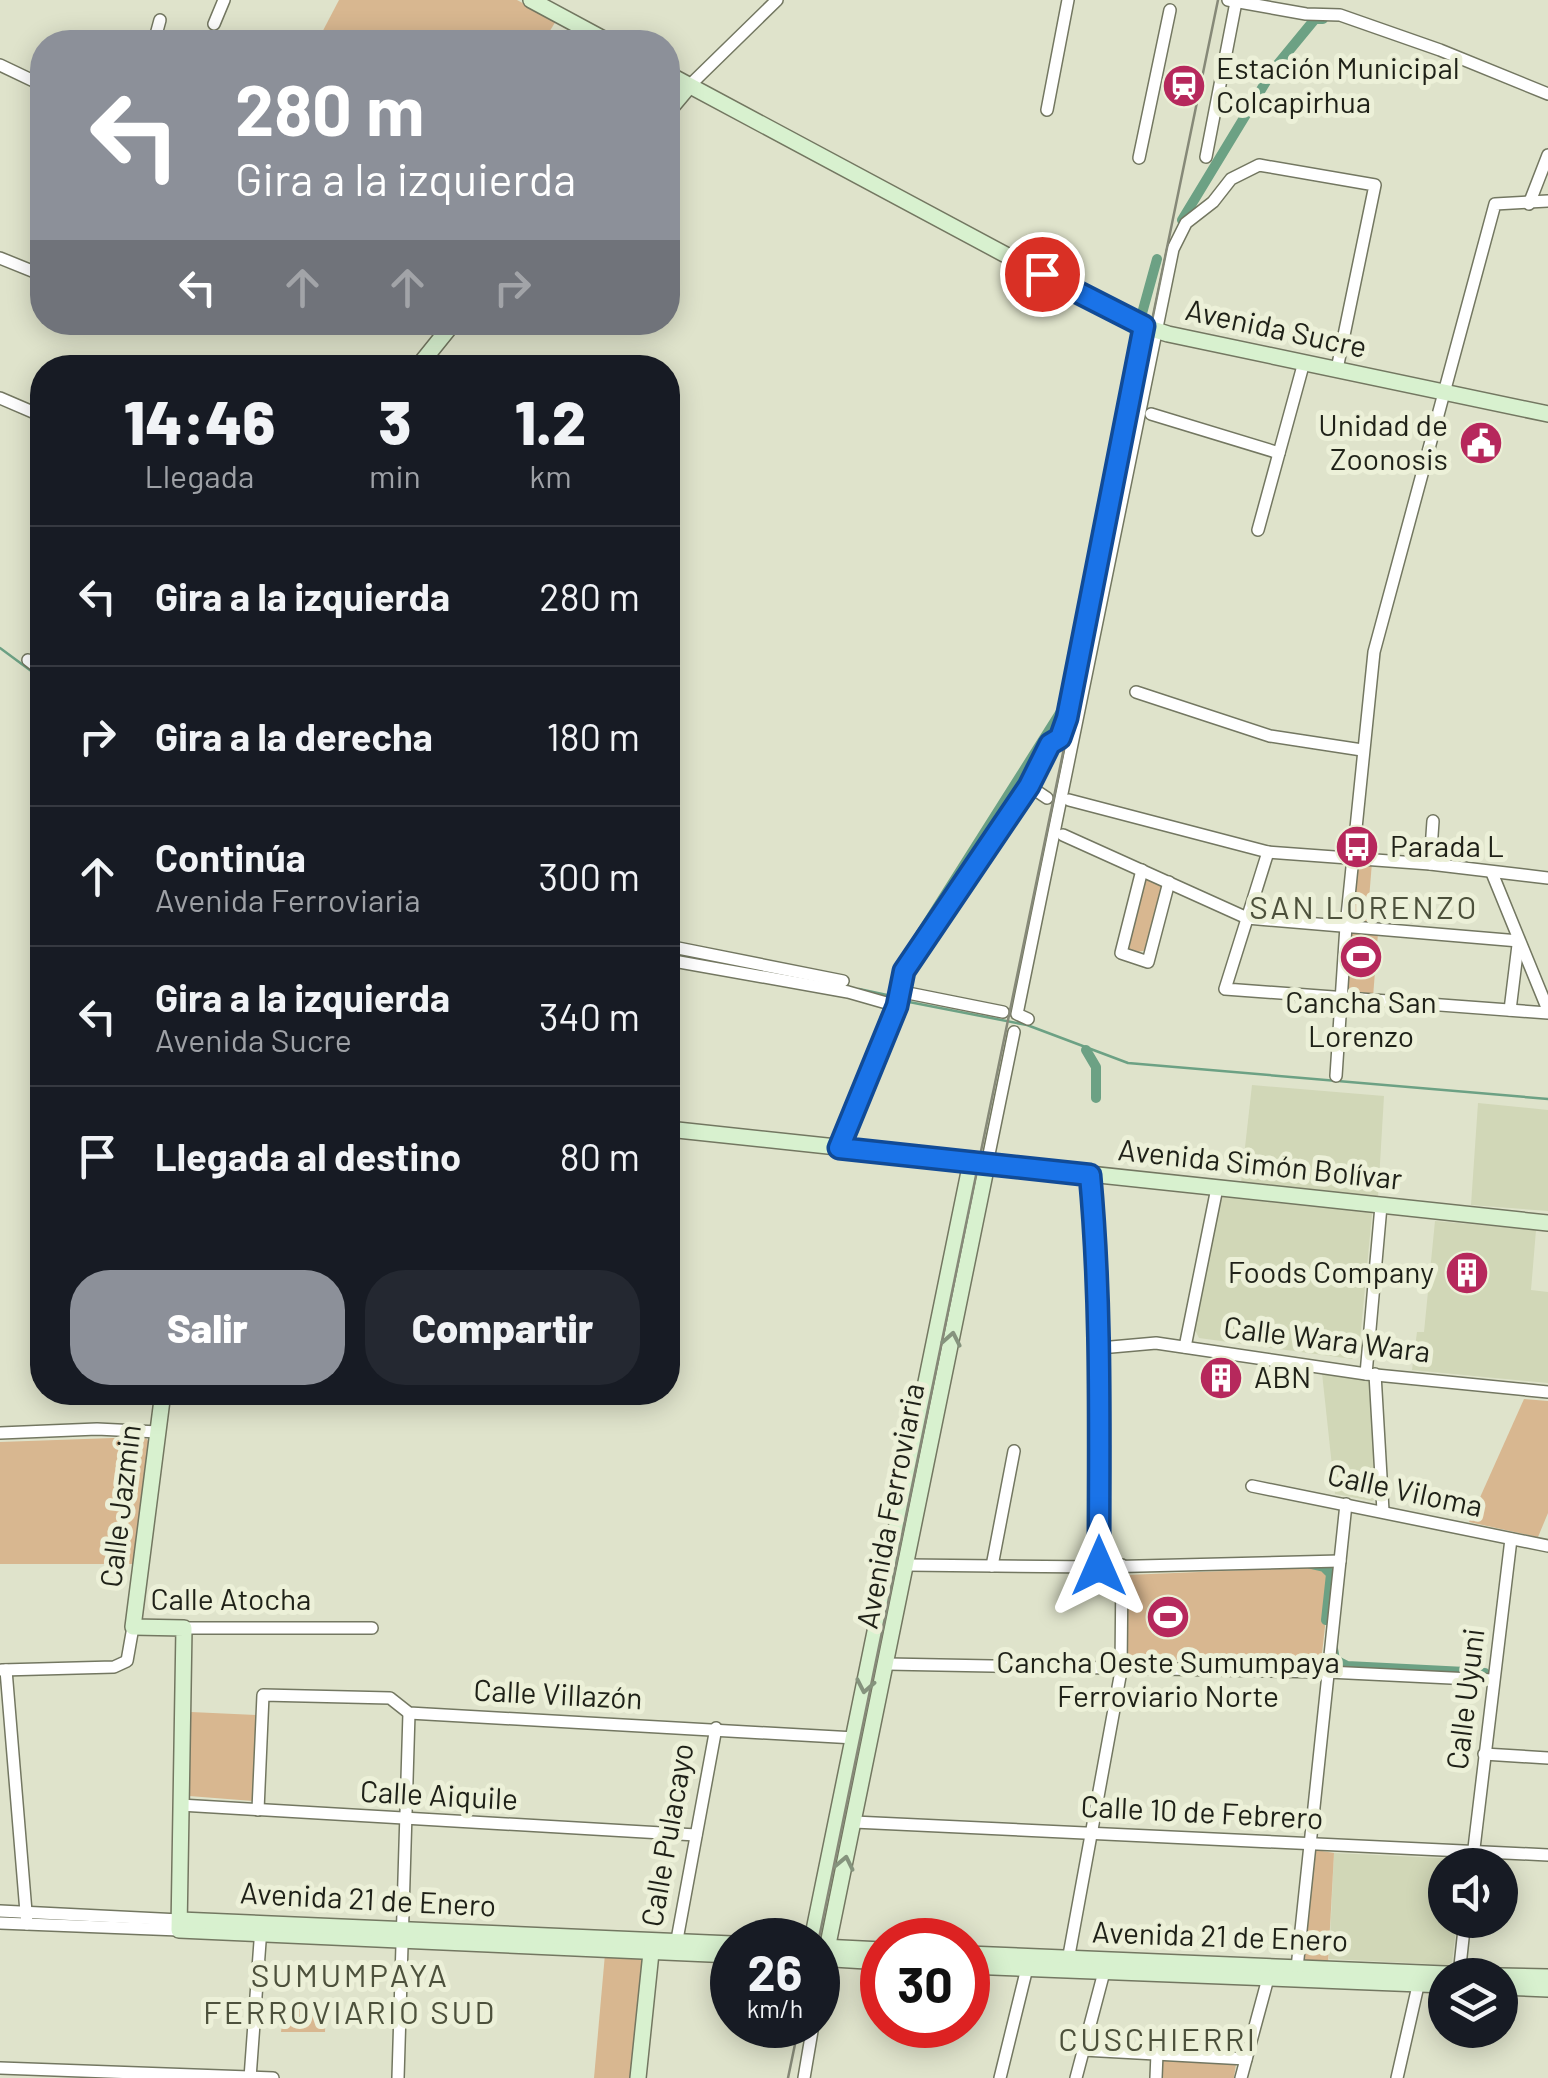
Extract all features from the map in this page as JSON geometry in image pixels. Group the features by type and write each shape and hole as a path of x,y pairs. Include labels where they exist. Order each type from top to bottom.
{"street":[{"path":"214,24 224,0"},
{"path":"531,0 587,30"},
{"path":"680,96 777,0"},
{"path":"1047,110 1068,0"},
{"path":"1206,157 1232,1 1306,14 1340,15 1548,94"},
{"path":"1140,158 1170,10"},
{"path":"157,30 160,20"},
{"path":"0,65 30,79"},
{"name":"Avenida Sucre","path":"680,81 1151,329 1548,414"},
{"path":"1530,204 1548,156"},
{"path":"839,1148 897,1006 904,971 1029,786 1050,744 1060,738 1151,329 1173,249 1186,223 1213,202 1231,180 1259,165 1375,185 1337,369"},
{"path":"1336,1076 1352,858 1374,652 1495,204 1548,201"},
{"path":"0,258 30,270"},
{"path":"1028,1019 1017,1014 1151,329"},
{"path":"427,355 444,335"},
{"path":"1258,530 1304,362"},
{"path":"0,398 30,411"},
{"path":"1151,414 1279,452"},
{"path":"1136,692 1270,736 1362,750"},
{"path":"1029,786 1047,798"},
{"path":"1069,800 1089,802 1268,852 1430,864 1548,878"},
{"path":"1430,864 1433,821"},
{"path":"1063,835 1247,918 1519,941"},
{"path":"1268,852 1225,989 1548,1011 1545,993 1492,873"},
{"path":"1142,870 1121,953 1148,962 1169,882"},
{"path":"1510,1010 1519,941"},
{"path":"680,948 843,980"},
{"path":"680,962 813,985 897,1006"},
{"path":"898,991 1003,1012"},
{"name":"Avenida Ferroviaria","path":"817,1918 979,1163 1014,1032"},
{"name":"Avenida Simón Bolívar","path":"680,1129 1548,1223"},
{"name":"Avenida Ferroviaria","path":"831,1918 887,1664 979,1163"},
{"path":"1090,1175 1100,1348 1099,1566"},
{"path":"1185,1346 1217,1188"},
{"path":"1380,1206 1371,1374 1383,1511"},
{"name":"Calle Wara Wara","path":"1100,1348 1156,1343 1371,1374 1548,1392"},
{"name":"Calle Jazmin","path":"133,1627 161,1405"},
{"path":"0,1433 97,1429 158,1432"},
{"path":"992,1566 1014,1451"},
{"name":"Calle Viloma","path":"1252,1486 1548,1546"},
{"path":"1297,1968 1346,1504"},
{"name":"Calle Uyuni","path":"1473,1848 1511,1539"},
{"path":"906,1565 1340,1561"},
{"path":"1068,1964 1121,1671 1122,1565"},
{"name":"Calle Atocha","path":"3,1670 114,1667 127,1662 133,1627 372,1628"},
{"path":"179,1925 184,1628"},
{"path":"887,1664 1328,1672 1492,1680"},
{"path":"3,1670 26,1918"},
{"name":"Calle Villazón","path":"258,1810 264,1695 390,1698 409,1713 855,1738"},
{"path":"398,2078 409,1713"},
{"name":"Calle Pulacayo","path":"675,1947 716,1728"},
{"path":"1484,1754 1548,1758"},
{"name":"Calle Aiquile","path":"180,1806 696,1835"},
{"name":"Calle 10 de Febrero","path":"854,1822 1310,1844 1428,1854"},
{"name":"Calle 10 de Febrero","path":"1518,1856 1548,1854"},
{"name":"Avenida 21 de Enero","path":"0,1911 26,1918 675,1947 710,1945"},
{"name":"Avenida 21 de Enero","path":"0,1923 26,1918"},
{"path":"250,2077 261,1927"},
{"name":"Calle Pulacayo","path":"638,2078 651,1946"},
{"name":"Avenida 21 de Enero","path":"675,1947 710,1952"},
{"name":"Avenida 21 de Enero","path":"990,1956 1068,1964 1428,1977"},
{"name":"Avenida 21 de Enero","path":"990,1967 1068,1964 1104,1972 1270,1973 1297,1968 1428,1981"},
{"path":"1000,2078 1027,1968"},
{"path":"1076,2078 1104,1972"},
{"path":"1241,2078 1270,1973"},
{"path":"1518,1976 1548,1977"},
{"path":"1397,2078 1419,1978"},
{"path":"1518,1988 1548,1989"},
{"path":"804,2078 810,2048"},
{"path":"1083,2050 1246,2059"},
{"path":"1156,2078 1157,2053"},
{"path":"0,2068 272,2078"}],"shaded area":[{"path":"339,0 517,0 556,21 550,30 323,30"},
{"path":"1356,860 1372,862 1367,924 1351,923"},
{"path":"1145,879 1163,882 1164,888 1147,950 1133,953 1127,946"},
{"path":"1349,931 1378,933 1373,997 1344,994"},
{"path":"1252,1085 1384,1096 1378,1197 1241,1183"},
{"path":"1478,1103 1548,1110 1548,1211 1471,1205"},
{"path":"1220,1197 1368,1208 1372,1214 1359,1351 1352,1359 1199,1338 1195,1330"},
{"path":"1435,1221 1536,1230 1531,1290 1548,1292 1548,1383 1412,1370 1417,1332 1424,1332"},
{"path":"1322,1373 1367,1379 1372,1387 1378,1496 1372,1501 1335,1494"},
{"path":"1524,1399 1548,1401 1548,1513 1538,1537 1469,1522"},
{"path":"141,1437 151,1447 133,1564 0,1564 0,1442"},
{"path":"1324,1567 1331,1574 1321,1662 1127,1659 1127,1575"},
{"path":"191,1712 256,1715 253,1801 189,1796"},
{"path":"1316,1850 1334,1853 1328,1964 1303,1959"},
{"path":"1334,1853 1428,1857 1428,1938 1455,1938 1452,1958 1428,1958 1428,1964 1329,1959"},
{"path":"605,1954 642,1957 631,2078 594,2078"},
{"path":"284,2006 326,2006 325,2032 281,2032"},
{"path":"1166,2059 1236,2064 1234,2078 1160,2078 1161,2062"}],"waterway":[{"path":"1182,220 1273,70 1315,19 1323,19"},
{"path":"1141,317 1157,259"},
{"path":"897,971 1062,710 1137,332"},
{"path":"0,648 30,670"},
{"path":"680,954 773,973"},
{"path":"859,989 887,995"},
{"path":"904,1001 1027,1025 1128,1063 1548,1099"},
{"path":"1086,1050 1096,1067 1096,1098"},
{"path":"1093,1560 1094,1486"},
{"path":"1311,1564 1324,1567 1331,1574 1326,1620"},
{"path":"1333,1649 1335,1660 1347,1666 1485,1673"}],"tram line":[{"path":"823,1918 1218,0"},
{"path":"788,2078 794,2048"}],"place":[{"name":"Estación Municipal Colcapirhua","path":"1184,86"},
{"name":"Unidad de Zoonosis","path":"1481,443"},
{"name":"Parada L","path":"1357,847"},
{"name":"Cancha San Lorenzo","path":"1361,957"},
{"name":"Foods Company","path":"1467,1273"},
{"name":"ABN","path":"1221,1378"},
{"name":"Cancha Oeste Sumumpaya Ferroviario Norte","path":"1168,1617"}],"district":[{"name":"SAN LORENZO","path":"1364,908"},
{"name":"SUMUMPAYA FERROVIARIO SUD","path":"350,1994"},
{"name":"CUSCHIERRI","path":"1158,2040"}],"route":[{"path":"1042,274 1144,326 1067,718 1060,738 1050,744 1029,786 904,971 897,1006 839,1148 1090,1175 1100,1348 1099,1566"}]}
